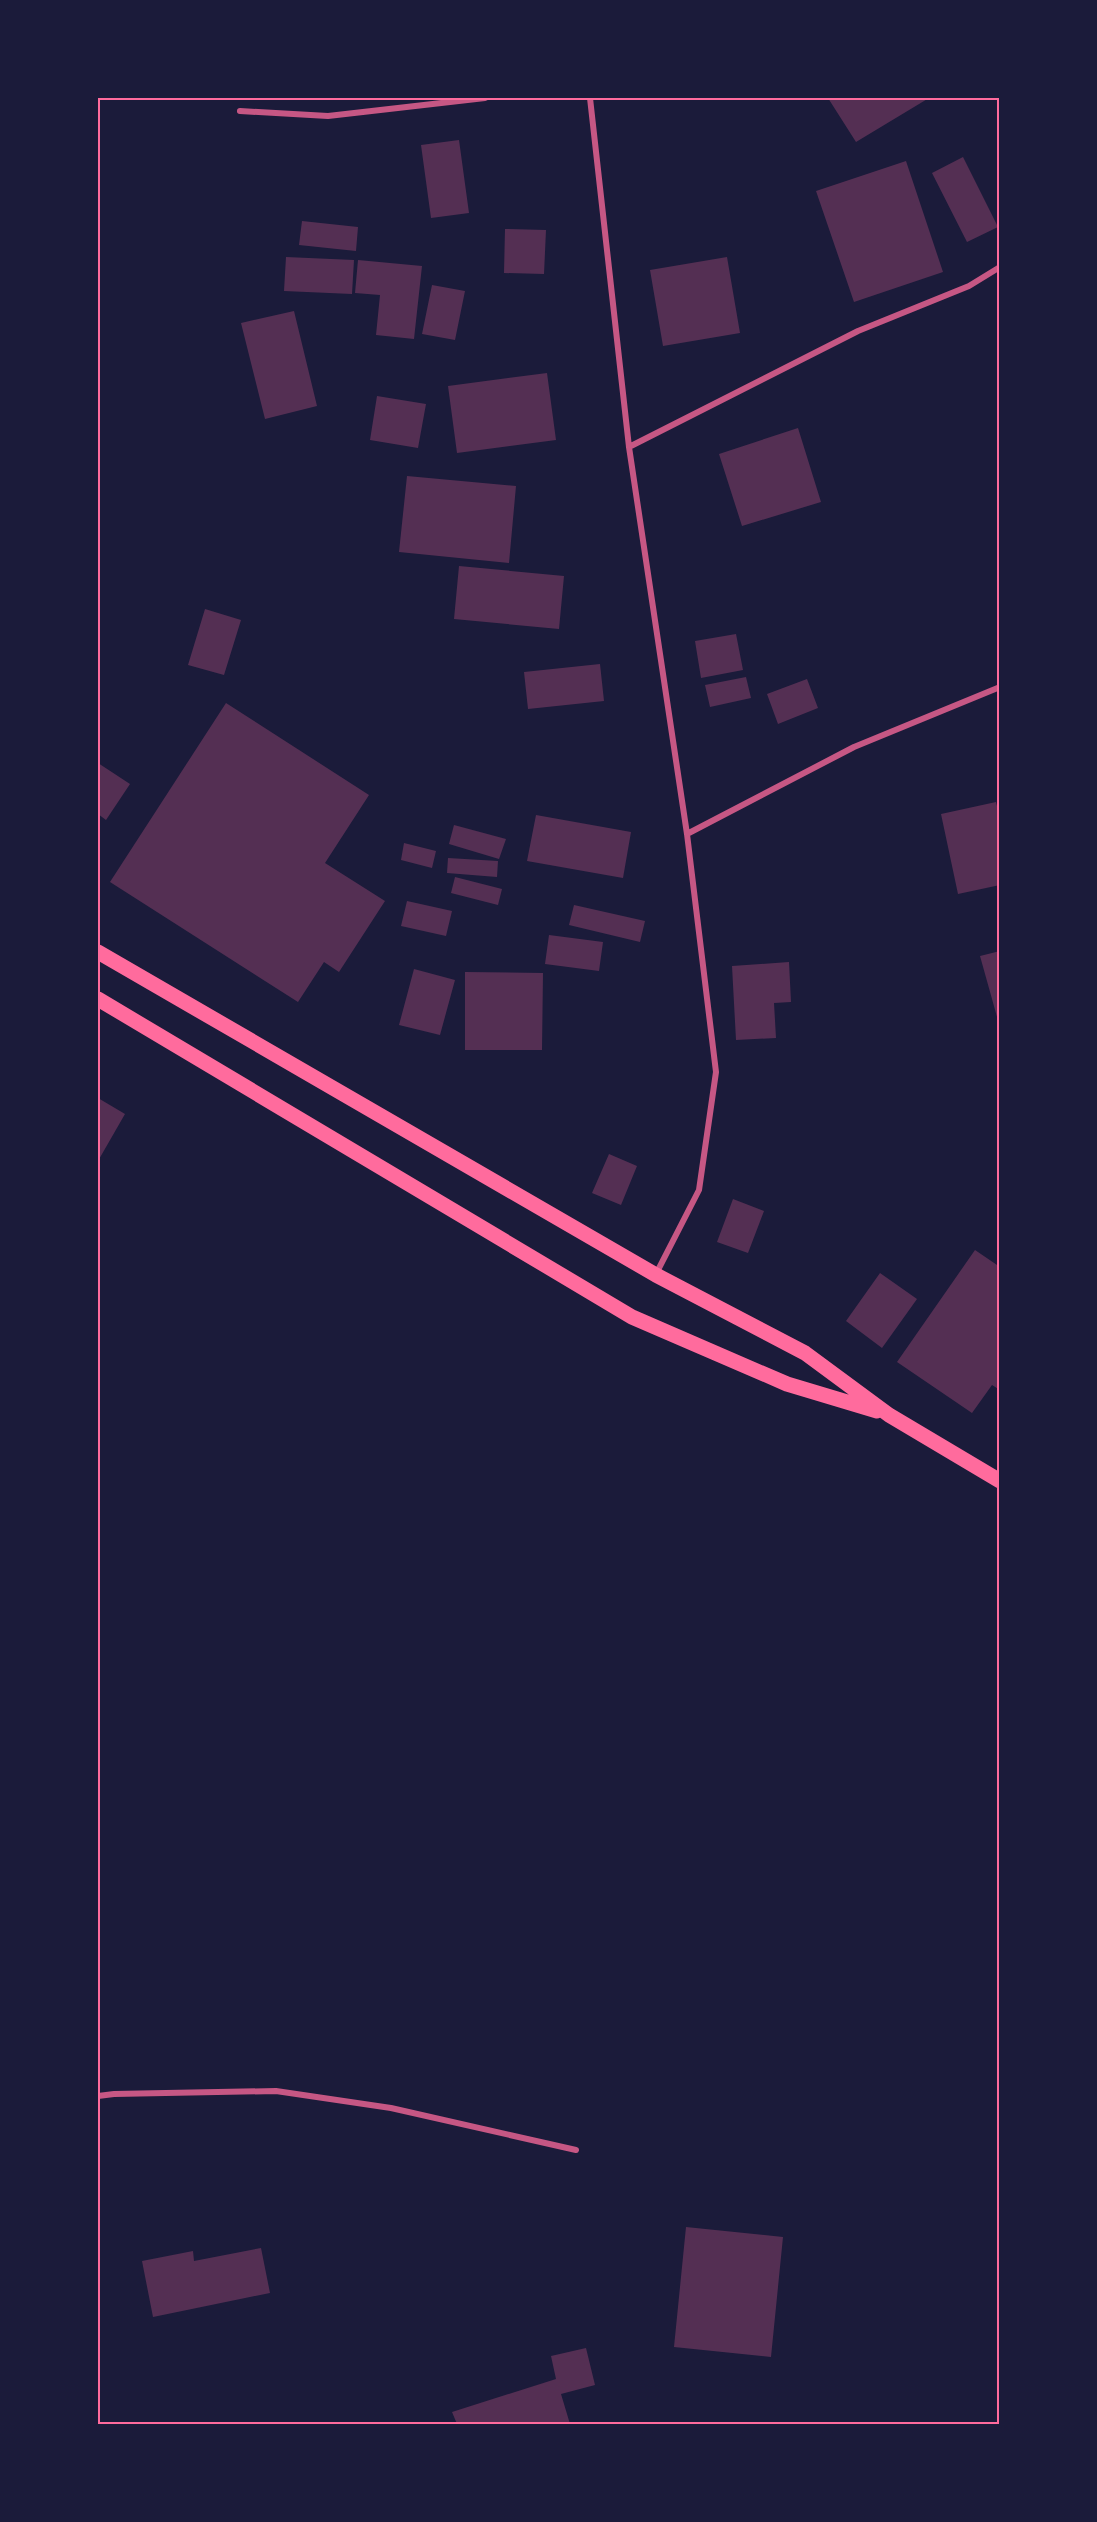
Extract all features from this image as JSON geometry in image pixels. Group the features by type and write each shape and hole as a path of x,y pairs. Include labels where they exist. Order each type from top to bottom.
{"main road":[{"path":"98,952 656,1275 805,1353 889,1415 999,1481"},
{"path":"98,999 632,1317 787,1384 889,1415"}],"street":[{"path":"240,111 328,116 485,98"},
{"path":"590,98 629,447 687,834 716,1072 699,1190 656,1275"},
{"path":"629,447 858,331 969,286 999,267"},
{"path":"687,834 854,747 999,687"},
{"path":"98,2096 276,2091 391,2108 576,2150"}],"building":[{"path":"828,98 929,98 856,142"},
{"path":"459,140 469,213 431,218 421,145"},
{"path":"963,157 998,227 967,242 932,173"},
{"path":"906,161 943,272 854,302 816,191"},
{"path":"302,221 358,227 356,251 299,245"},
{"path":"505,229 546,230 544,274 504,273"},
{"path":"286,257 354,260 352,294 284,291"},
{"path":"727,257 740,333 663,346 650,270"},
{"path":"358,260 422,266 414,339 376,335 380,295 355,293"},
{"path":"432,285 465,291 455,340 422,334"},
{"path":"294,311 317,406 265,419 241,323"},
{"path":"547,373 556,440 457,453 448,386"},
{"path":"377,396 426,404 418,448 370,440"},
{"path":"798,428 821,502 742,526 719,454"},
{"path":"407,476 516,486 509,563 399,552"},
{"path":"459,566 564,576 559,629 454,619"},
{"path":"205,609 241,620 224,675 188,665"},
{"path":"736,634 743,670 701,678 695,641"},
{"path":"600,664 604,701 528,709 524,672"},
{"path":"746,677 751,698 710,707 705,685"},
{"path":"807,679 818,708 778,724 767,694"},
{"path":"226,703 369,795 325,863 385,901 339,972 324,962 298,1002 110,882"},
{"path":"98,763 130,784 106,820 98,814"},
{"path":"996,802 1000,818 1000,885 958,894 941,814"},
{"path":"536,815 631,832 623,878 527,861"},
{"path":"454,825 506,839 499,859 449,844"},
{"path":"404,843 436,851 432,868 401,860"},
{"path":"448,858 498,861 497,877 447,873"},
{"path":"455,877 502,889 498,905 451,893"},
{"path":"407,901 452,911 446,936 401,926"},
{"path":"574,905 645,921 640,942 569,925"},
{"path":"549,935 603,942 599,971 545,964"},
{"path":"1000,951 1000,1024 999,1024 980,956"},
{"path":"789,962 791,1002 774,1003 776,1038 736,1040 732,966"},
{"path":"414,969 455,980 440,1035 399,1025"},
{"path":"465,972 543,973 542,1050 465,1050"},
{"path":"98,1098 125,1114 98,1161"},
{"path":"609,1154 637,1166 621,1205 592,1193"},
{"path":"733,1199 764,1211 748,1253 717,1242"},
{"path":"975,1250 1000,1267 1000,1390 992,1385 972,1413 897,1362"},
{"path":"880,1273 917,1299 882,1348 846,1321"},
{"path":"686,2227 783,2237 771,2357 674,2347"},
{"path":"261,2248 270,2293 153,2317 142,2261 193,2251 194,2261"},
{"path":"586,2348 595,2385 561,2394 570,2424 457,2424 452,2412 556,2379 551,2356"}]}
